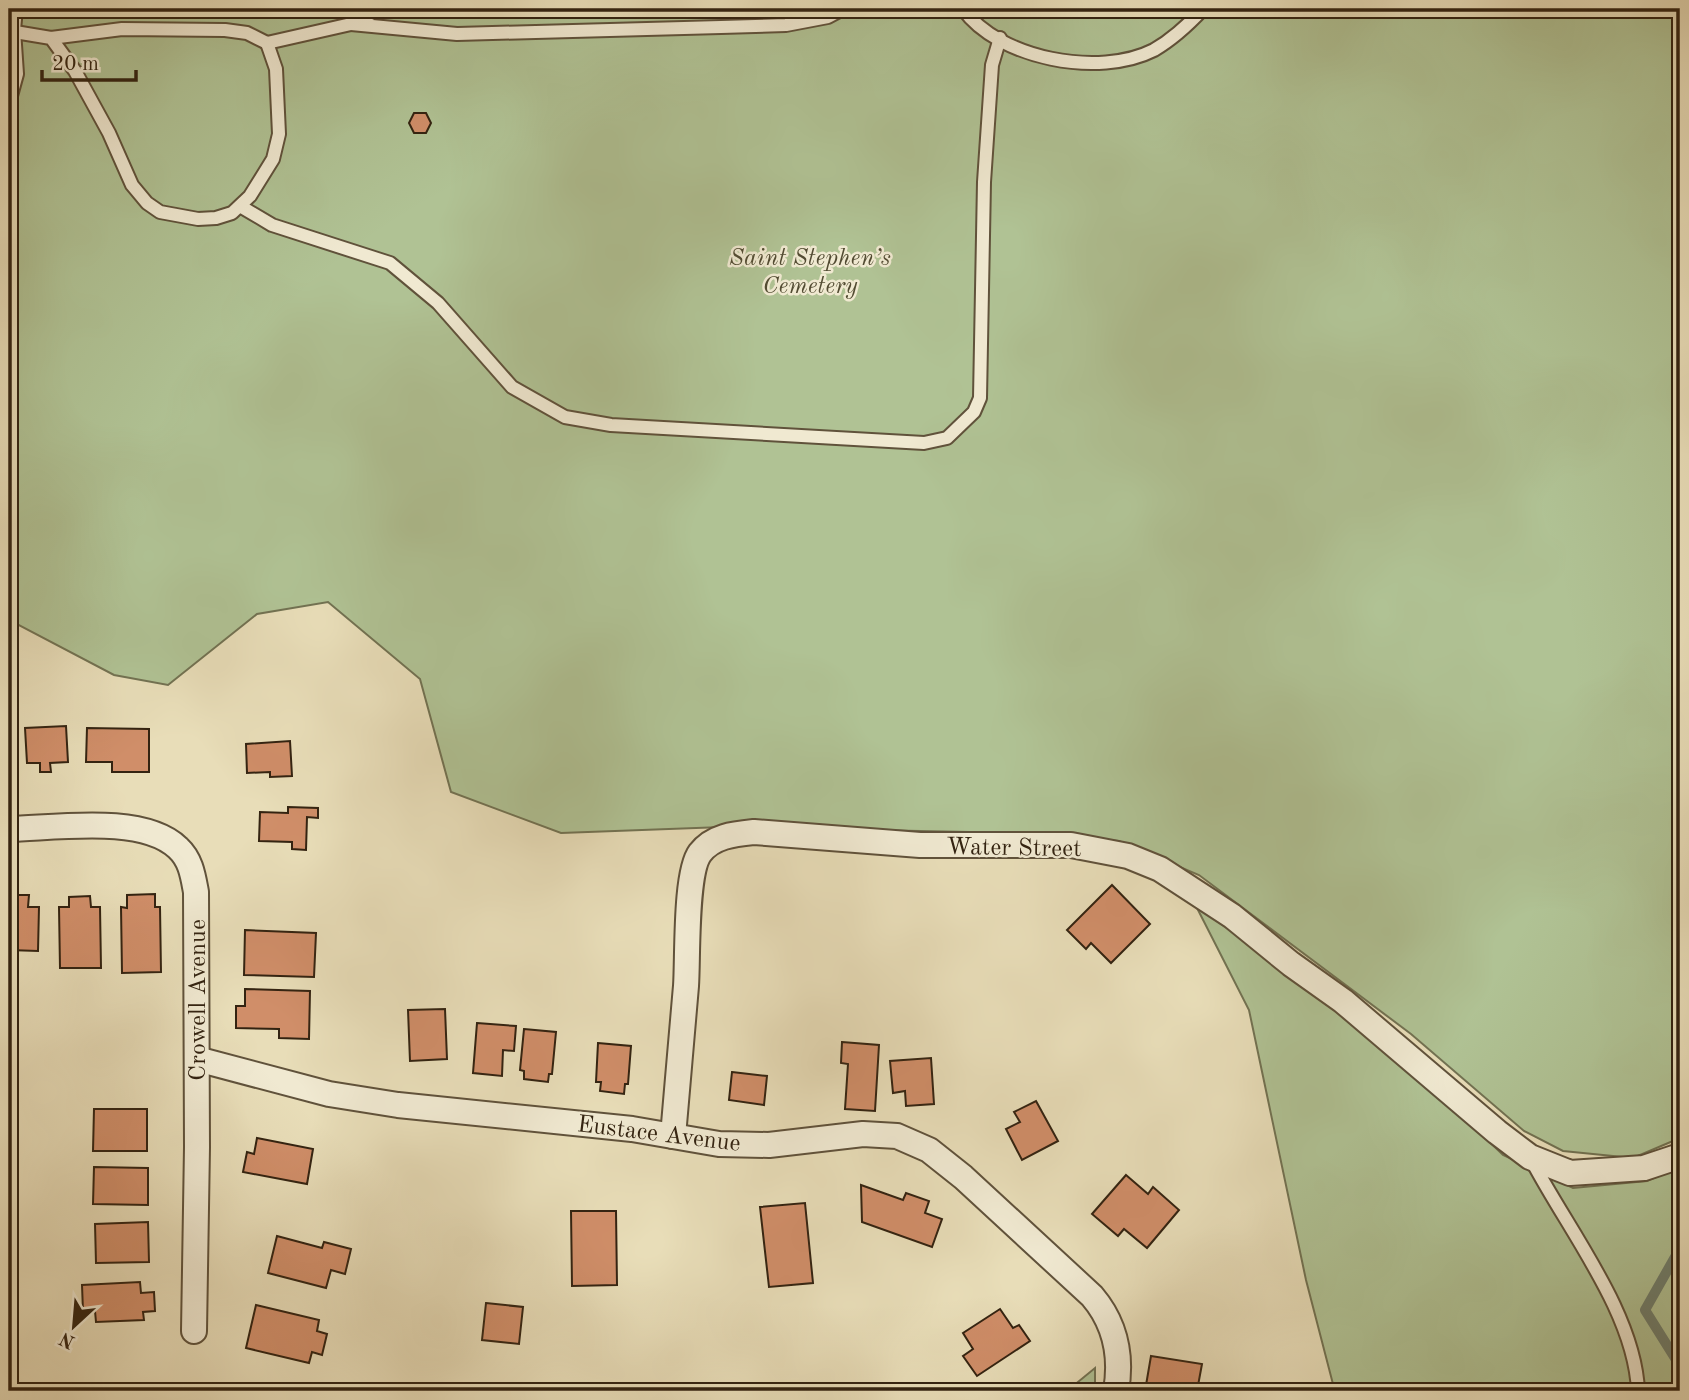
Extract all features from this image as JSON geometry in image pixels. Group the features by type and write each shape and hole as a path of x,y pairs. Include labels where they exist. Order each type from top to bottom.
{"street":[{"name":"Crowell Avenue","path":"9,829 99,826 132,828 161,836 179,848 191,865 197,892 194,1331"},
{"name":"Water Street","path":"673,1136 687,983 689,907 696,862 701,852 715,841 729,835 754,832 920,845 1071,845 1128,856 1160,869 1232,916 1343,1001 1530,1157 1570,1173 1644,1168 1680,1156"},
{"name":"Eustace Avenue","path":"197,1059 329,1094 398,1105 632,1129 719,1144 769,1145 863,1134 897,1136 929,1150 963,1177 1092,1296 1105,1312 1117,1345 1116,1391"}],"lane":[{"path":"9,103 17,74 11,31 16,9"},
{"path":"11,31 51,38 122,29 225,30 247,33 267,43 352,24 381,9"},
{"path":"352,24 457,34 721,27 786,25 828,17 843,9"},
{"path":"963,9 972,21 1016,49 1052,60 1093,64 1124,61 1153,50 1182,32 1203,9"},
{"path":"51,38 75,71 109,133 132,185 147,203 160,212 198,219 216,218 232,213 262,181 273,159 279,134 276,69 267,43"},
{"path":"240,206 272,225 390,263 438,303 512,387 565,417 611,425 924,443 947,438 974,412 980,398 984,182 992,65 1000,38"},
{"path":"1530,1157 1617,1308 1637,1371 1638,1391"}],"green space":[{"name":"Saint Stephen’s Cemetery","path":"9,9 1680,9 1680,1138 1633,1158 1563,1151 1524,1131 1411,1034 1199,875 1119,841 1018,833 723,827 561,833 451,792 420,679 328,602 257,614 168,685 114,675 9,620"},
{"path":"1196,906 1282,967 1424,1079 1503,1155 1573,1188 1647,1181 1680,1167 1680,1391 1329,1391 1333,1384 1306,1280 1249,1010"},
{"path":"1095,1368 1095,1391 1067,1391"}],"building":[{"path":"414,113 426,113 431,123 426,133 414,133 409,123"},
{"path":"9,720 12,720 12,777 9,777"},
{"path":"66,726 68,762 50,763 51,772 40,772 40,763 27,763 25,728"},
{"path":"87,728 149,729 149,772 112,772 112,762 86,762"},
{"path":"290,741 292,776 270,777 270,772 247,773 246,744"},
{"path":"288,807 318,808 318,818 307,817 306,850 292,849 292,842 259,841 260,812 288,813"},
{"path":"1112,885 1150,924 1111,963 1091,943 1086,949 1067,930"},
{"path":"155,894 155,907 160,907 161,972 122,973 121,907 127,908 127,895"},
{"path":"9,895 29,895 28,907 39,907 38,951 9,950"},
{"path":"90,896 91,907 100,907 101,968 60,968 59,907 69,907 69,897"},
{"path":"245,930 316,933 314,977 244,975"},
{"path":"245,989 310,991 309,1039 279,1038 279,1029 236,1028 236,1006 245,1006"},
{"path":"445,1009 447,1059 410,1061 408,1010"},
{"path":"477,1023 516,1026 514,1051 503,1050 502,1076 473,1073"},
{"path":"524,1029 556,1032 552,1074 549,1074 548,1082 524,1079 524,1071 520,1070"},
{"path":"842,1042 879,1045 875,1111 845,1109 848,1064 841,1063"},
{"path":"598,1043 631,1046 628,1084 625,1084 624,1094 600,1091 601,1082 596,1082"},
{"path":"931,1058 934,1104 906,1106 905,1091 893,1093 890,1061"},
{"path":"732,1072 767,1076 764,1105 729,1100"},
{"path":"1036,1101 1058,1141 1022,1160 1006,1129 1020,1122 1014,1112"},
{"path":"94,1109 147,1109 147,1151 93,1151"},
{"path":"257,1138 313,1149 307,1184 243,1172 247,1152 254,1154"},
{"path":"94,1167 148,1168 148,1205 93,1204"},
{"path":"1126,1175 1148,1194 1153,1187 1179,1210 1147,1248 1124,1229 1118,1236 1092,1214"},
{"path":"861,1185 903,1200 906,1193 929,1201 925,1213 942,1219 932,1247 862,1222"},
{"path":"805,1203 813,1283 769,1287 760,1207"},
{"path":"571,1211 616,1211 617,1285 572,1286"},
{"path":"148,1222 149,1262 96,1263 95,1224"},
{"path":"277,1236 322,1248 324,1242 351,1249 345,1274 331,1270 326,1288 268,1273"},
{"path":"140,1282 141,1293 154,1292 155,1311 143,1312 144,1320 96,1322 95,1311 83,1311 82,1285"},
{"path":"486,1303 523,1307 519,1344 482,1340"},
{"path":"256,1305 319,1320 317,1331 327,1334 322,1355 312,1352 309,1363 246,1348"},
{"path":"1000,1309 1013,1328 1019,1325 1030,1341 977,1376 963,1356 973,1349 963,1333"},
{"path":"1151,1356 1202,1364 1197,1391 1145,1391"}],"waterway":[{"path":"1680,1253 1675,1257 1645,1310 1680,1366"}]}
